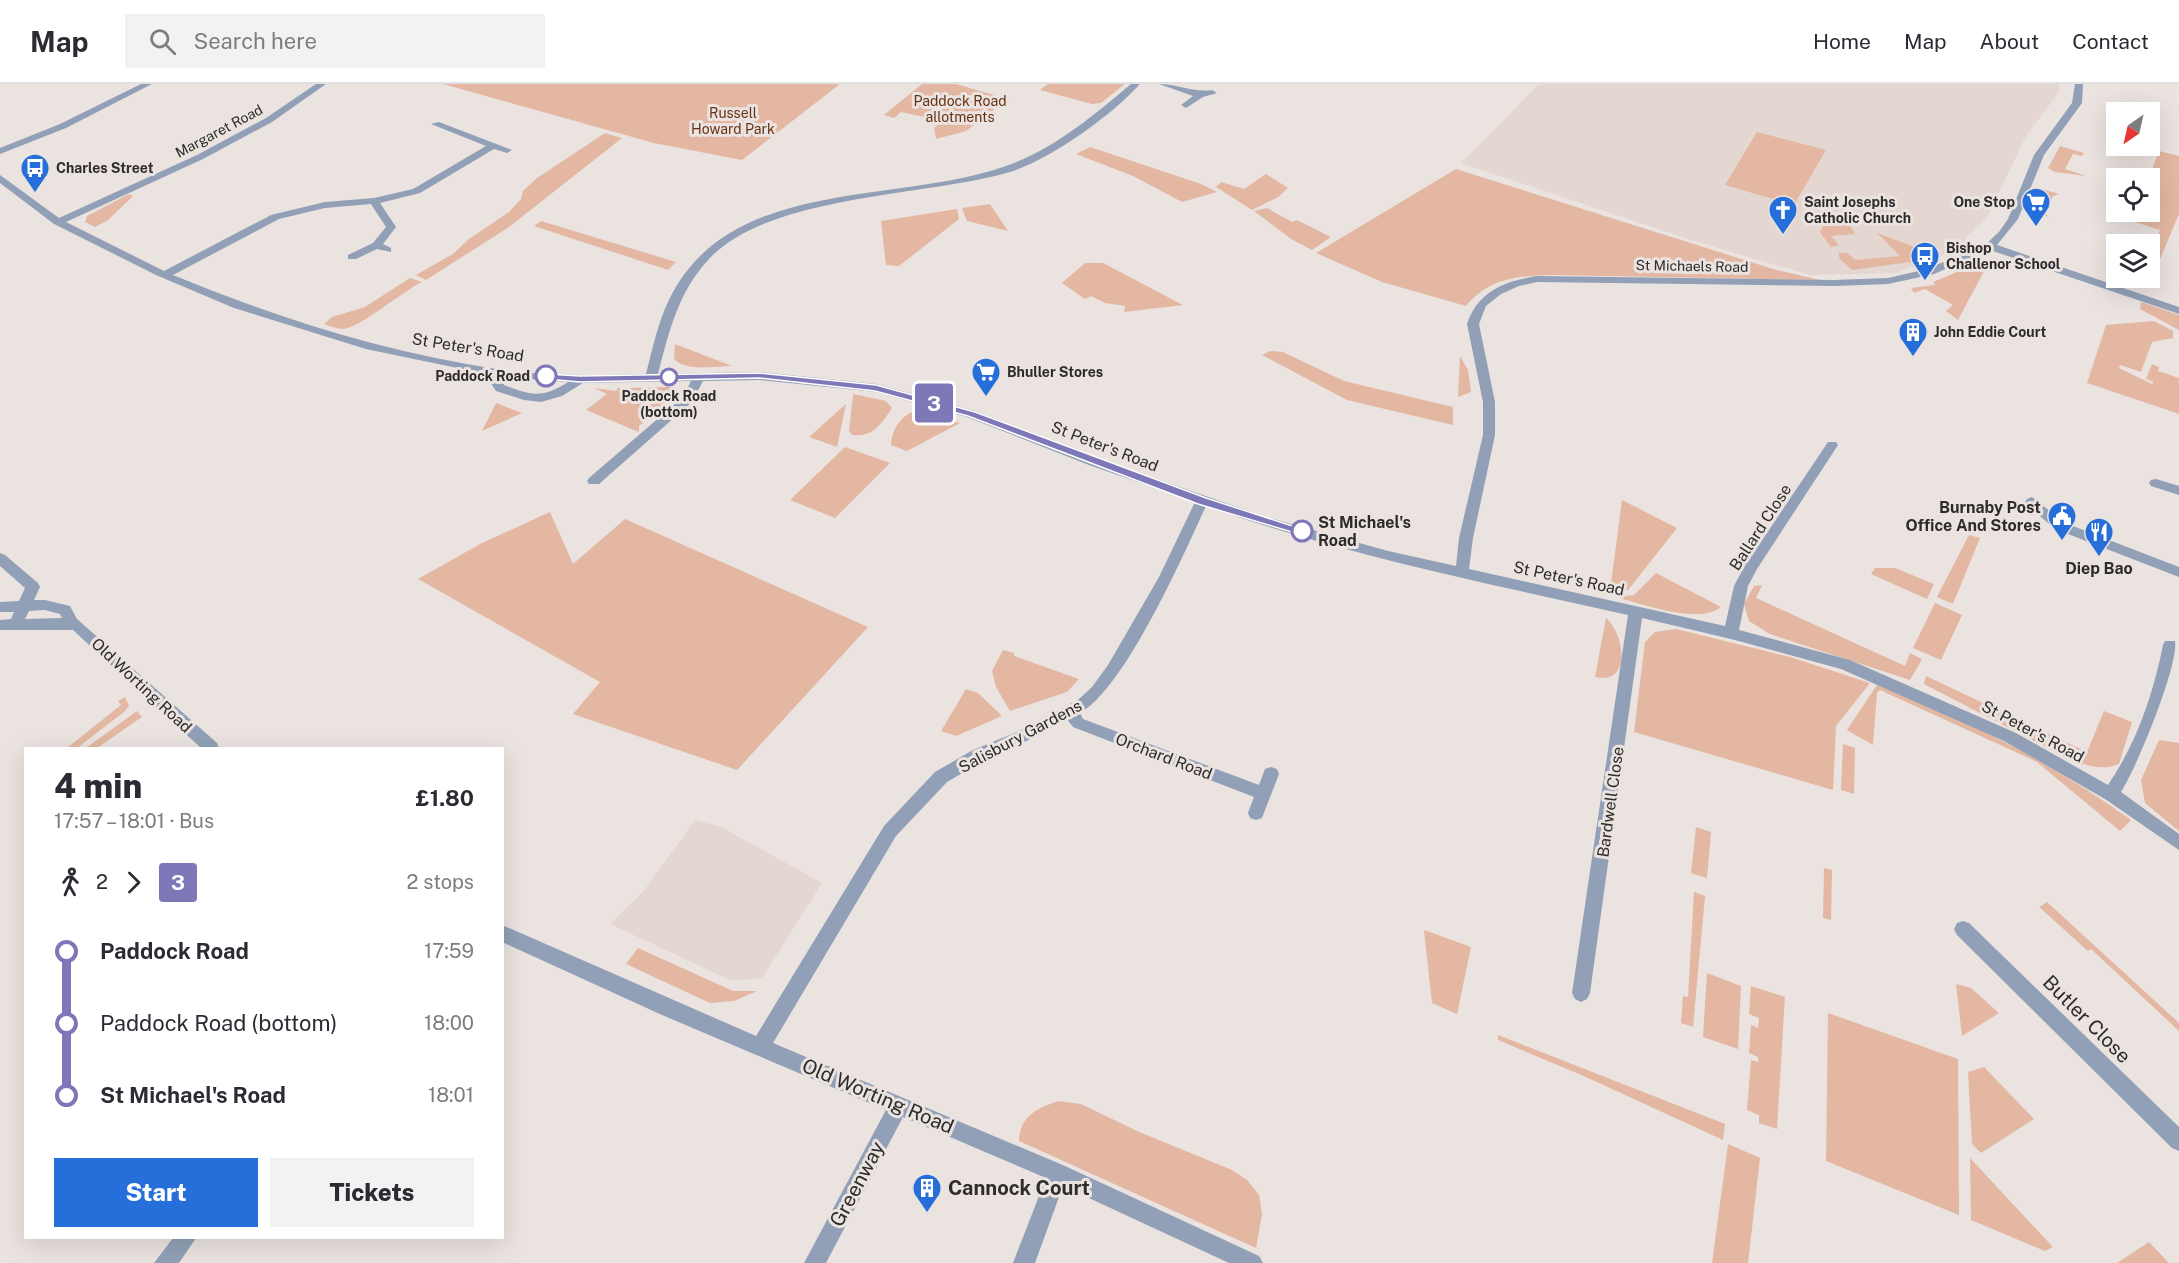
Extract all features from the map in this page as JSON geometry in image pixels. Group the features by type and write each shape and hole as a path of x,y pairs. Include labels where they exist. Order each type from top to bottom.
{"street":[{"path":"0,151 63,126 148,84"},
{"name":"Margaret Road","path":"58,222 209,152 269,120 322,84"},
{"path":"651,377 679,291 689,276 725,242 787,213 835,199 956,183 1021,164 1041,156 1072,137 1136,84"},
{"path":"1163,84 1200,95 1212,93"},
{"name":"St Michaels Road","path":"1462,574 1466,538 1489,435 1487,391 1473,324 1476,312 1486,298 1500,289 1522,281 1556,278 1834,283 1888,281 1930,272 1990,246 2013,219 2039,155 2078,103 2079,84"},
{"path":"1186,105 1200,95"},
{"path":"430,137 441,127 507,150"},
{"path":"166,274 275,217 325,206 374,201 416,191 492,146"},
{"name":"St Peter's Road","path":"0,178 58,222 166,274 238,306 339,339 448,365 497,373 580,379 697,376 795,378 905,395 971,414 1202,501 1388,556 1731,633 1845,664 1915,693 2010,737 2111,794 2179,843"},
{"path":"352,257 382,248 391,227 374,201"},
{"path":"1990,246 2179,311"},
{"path":"497,373 496,382 500,388 531,399 556,396 580,379"},
{"path":"594,481 688,399 696,385 697,376"},
{"name":"Ballard Close","path":"1731,633 1741,586 1751,567 1832,445"},
{"path":"2156,483 2179,491"},
{"name":"Salisbury Gardens","path":"760,1047 890,831 917,801 941,777 979,754 1070,711 1084,703 1097,691 1113,669 1166,577 1202,501"},
{"path":"2032,502 2060,526 2179,572"},
{"path":"0,558 33,587 16,622"},
{"name":"Old Worting Road","path":"0,607 45,605 65,610 72,623 110,653 210,747"},
{"name":"Bardwell Close","path":"1581,993 1604,852 1636,611"},
{"path":"0,625 16,622 72,623"},
{"path":"2111,794 2129,768 2147,725 2163,678 2170,645"},
{"name":"Orchard Road","path":"1070,711 1078,723 1264,794"},
{"path":"1256,813 1271,774"},
{"name":"Butler Close","path":"1963,929 2179,1141"},
{"name":"Old Worting Road","path":"504,934 760,1047 1058,1173 1251,1263"},
{"name":"Greenway","path":"815,1263 898,1105"},
{"path":"1024,1263 1058,1173"},
{"path":"165,1263 185,1239"}],"shaded area":[{"path":"1539,84 2059,84 2059,92 2026,136 1986,219 1967,236 1960,249 1896,273 1810,275 1691,240 1461,163"},
{"path":"695,820 721,827 822,883 762,978 732,981 610,924 643,892"}],"green space":[{"name":"Russell Howard Park","path":"443,84 840,84 742,160 654,143"},
{"name":"Paddock Road allotments","path":"922,84 956,84 1008,99 966,131 936,139 934,128 942,121 901,112 894,118 884,115"},
{"path":"1048,84 1125,84 1101,103 1092,104 1040,90"},
{"path":"1757,132 1826,150 1794,205 1725,185"},
{"path":"605,133 622,138 509,227 426,280 416,275 453,254 469,239 509,212 521,199 523,191 537,178"},
{"path":"2060,146 2084,153 2082,156 2073,154 2065,169 2086,176 2055,172 2048,168"},
{"path":"1090,147 1201,184 1217,192 1182,202 1133,176 1076,154"},
{"path":"2160,151 2179,156 2179,214 2160,259 2160,234 2158,234 2160,230 2135,222 2160,222 2160,168 2153,168 2157,156 2160,156"},
{"path":"1456,169 1773,269 1820,280 1527,276 1494,284 1484,289 1466,306 1382,282 1316,253"},
{"path":"1266,174 1288,188 1278,197 1252,210 1216,187 1221,182 1244,189"},
{"path":"2039,188 2059,194 2053,196 2044,213 2049,217 2030,211"},
{"path":"129,194 133,196 108,220 95,227 85,222 87,216"},
{"path":"990,204 1008,231 967,221 962,208"},
{"path":"1267,208 1292,222 1297,220 1331,237 1312,250 1291,239 1254,211"},
{"path":"957,209 959,219 899,266 886,265 881,221"},
{"path":"541,221 676,262 668,270 534,226"},
{"path":"1824,224 1850,225 1855,234 1831,236 1838,246 1831,247 1820,232"},
{"path":"1877,233 1920,249 1921,256 1910,262 1852,270 1840,259 1838,253 1847,253 1856,260 1900,256"},
{"path":"1991,258 1958,320 1946,311 1953,305 1925,289 1914,293 1911,288 1935,285 1933,282"},
{"path":"1085,263 1103,263 1183,305 1124,312 1125,306 1105,303 1091,296 1085,299 1062,283"},
{"path":"410,278 422,282 359,323 343,329 324,324 332,317 365,307"},
{"path":"2141,302 2179,315 2179,330 2140,309"},
{"path":"2154,321 2173,331 2173,338 2152,342 2141,372 2120,365 2119,368 2152,384 2154,382 2146,379 2152,364 2159,367 2158,371 2179,378 2179,414 2087,383 2106,325"},
{"path":"675,344 732,366 686,366 674,359"},
{"path":"1270,351 1283,352 1344,381 1453,407 1453,425 1347,400 1262,355"},
{"path":"1460,356 1468,370 1471,392 1458,397"},
{"path":"670,387 678,393 639,426 639,432 586,410 607,394 594,388 616,391 618,388"},
{"path":"853,394 886,401 892,408 876,428 866,434 852,435 849,431"},
{"path":"496,403 522,413 482,431"},
{"path":"846,404 837,447 809,437"},
{"path":"918,410 960,423 907,451 891,445 893,433 899,423 907,415"},
{"path":"845,447 890,463 835,518 790,500"},
{"path":"1622,500 1677,528 1628,590 1610,591"},
{"path":"550,512 573,564 625,519 868,627 737,770 573,714 600,682 418,579 482,543"},
{"path":"1969,535 1980,538 1953,604 1937,597"},
{"path":"1875,568 1895,568 1934,584 1927,599 1871,574"},
{"path":"1656,573 1721,607 1711,612 1685,614 1616,597 1634,595"},
{"path":"1762,585 1756,598 1905,666 1910,653 1922,659 1910,680 1770,634 1749,621 1744,604 1754,586"},
{"path":"1935,603 1962,615 1941,660 1913,648"},
{"path":"1606,618 1618,635 1622,657 1620,667 1615,674 1607,678 1595,677"},
{"path":"1676,629 1790,657 1870,683 1836,726 1833,790 1634,732 1645,642 1655,632"},
{"path":"1003,650 1079,679 1067,692 1010,711 996,687 992,671"},
{"path":"1926,676 2087,752 2104,711 2132,722 2119,764 2098,767 2065,757 1924,684"},
{"path":"1877,685 1944,712 2009,744 2071,780 2131,820 2120,831 2037,762 1880,690 1877,693 1873,745 1847,730"},
{"path":"966,689 978,693 1002,716 956,736 941,731"},
{"path":"125,697 129,706 124,712 78,747 68,747 121,705 118,701"},
{"path":"137,711 142,717 98,747 87,747"},
{"path":"2159,740 2179,743 2179,831 2145,803 2141,780"},
{"path":"1843,744 1855,748 1854,794 1841,790"},
{"path":"1696,827 1711,832 1707,878 1691,873"},
{"path":"1824,868 1832,870 1831,920 1823,918"},
{"path":"1694,892 1705,896 1693,1027 1681,1023 1683,996 1688,997"},
{"path":"2047,902 2179,1023 2179,1031 2091,949 2088,951 2039,907"},
{"path":"1424,930 1471,947 1457,1014 1432,1003"},
{"path":"638,948 733,991 757,991 734,1001 710,1003 626,964"},
{"path":"1707,973 1741,986 1738,1049 1703,1037"},
{"path":"1956,984 1971,988 1999,1013 1962,1036"},
{"path":"1751,986 1785,997 1777,1129 1759,1123 1759,1115 1747,1110 1751,1060 1758,1062 1758,1057 1749,1053 1751,1025 1758,1028 1759,1018 1749,1014"},
{"path":"1828,1013 1958,1059 1959,1215 1826,1161"},
{"path":"1498,1035 1725,1124 1723,1140 1586,1077 1498,1040"},
{"path":"1984,1067 2034,1119 1981,1153 1972,1144 1968,1072"},
{"path":"1058,1101 1081,1104 1137,1131 1232,1170 1247,1180 1259,1195 1262,1214 1256,1248 1019,1141 1022,1125 1026,1119 1043,1107"},
{"path":"1728,1144 1760,1158 1748,1263 1712,1263"},
{"path":"1970,1158 2053,1247 2045,1251 1971,1220"},
{"path":"2149,1242 2169,1263 2117,1263"}],"bus line":[{"name":"3","path":"546,376 580,379 759,376 876,388 971,414 1202,501 1302,531"}],"place":[{"name":"Charles Street","path":"35,194"},
{"name":"One Stop","path":"2036,228"},
{"name":"Saint Josephs Catholic Church","path":"1783,236"},
{"name":"Bishop Challenor School","path":"1925,282"},
{"name":"John Eddie Court","path":"1913,358"},
{"name":"Paddock Road","path":"546,376"},
{"name":"Paddock Road (bottom)","path":"669,377"},
{"name":"Bhuller Stores","path":"986,398"},
{"name":"St Michael's Road","path":"1302,531"},
{"name":"Burnaby Post Office And Stores","path":"2062,542"},
{"name":"Diep Bao","path":"2099,558"},
{"name":"Cannock Court","path":"927,1214"}]}
